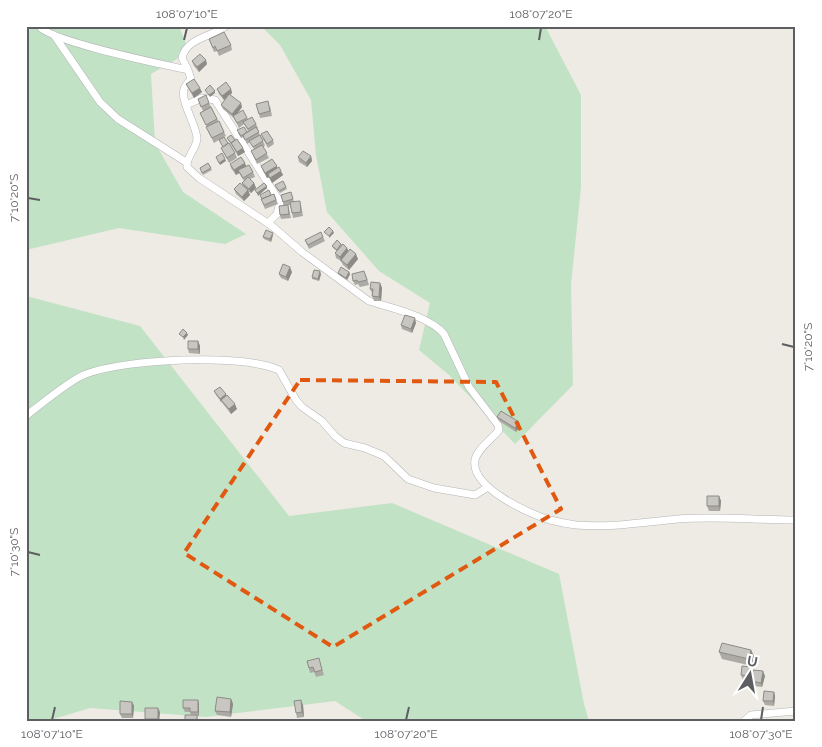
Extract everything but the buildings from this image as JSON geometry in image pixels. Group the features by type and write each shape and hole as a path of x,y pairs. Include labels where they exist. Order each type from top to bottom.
{"street":[{"path":"38,26 44,32 69,42 188,70"},
{"path":"186,162 195,147 197,138 186,105 184,89 191,79 182,58 186,48 193,42 226,26"},
{"path":"54,35 100,102 118,119 186,162 187,167 199,178 268,223 302,252 369,301 426,321 439,328 444,334 469,387 499,427 499,430 475,459 475,468 488,487 498,495 550,520 578,525 626,524 679,519 796,520"},
{"path":"186,105 202,98 215,100 280,202 276,214 268,223"},
{"path":"26,416 84,374 115,366 199,360 223,360 258,364 280,370 296,400 302,407 322,421 344,443 365,448 384,456 408,478 434,488 468,495 475,495 488,487"},
{"path":"744,721 751,715 796,711"}],"highlighted area":[{"path":"300,380 496,382 561,509 333,647 184,553"}],"green space":[{"path":"31,26 179,26 189,52 151,74 155,143 183,192 246,234 225,244 119,228 26,250 26,39"},
{"path":"261,26 545,26 581,95 581,188 571,284 573,385 515,444 449,375 419,350 430,303 379,271 327,212 316,155 311,100 280,45"},
{"path":"26,296 140,326 289,516 392,503 559,574 589,721 366,721 335,701 206,717 90,708 47,721 26,721"}]}
